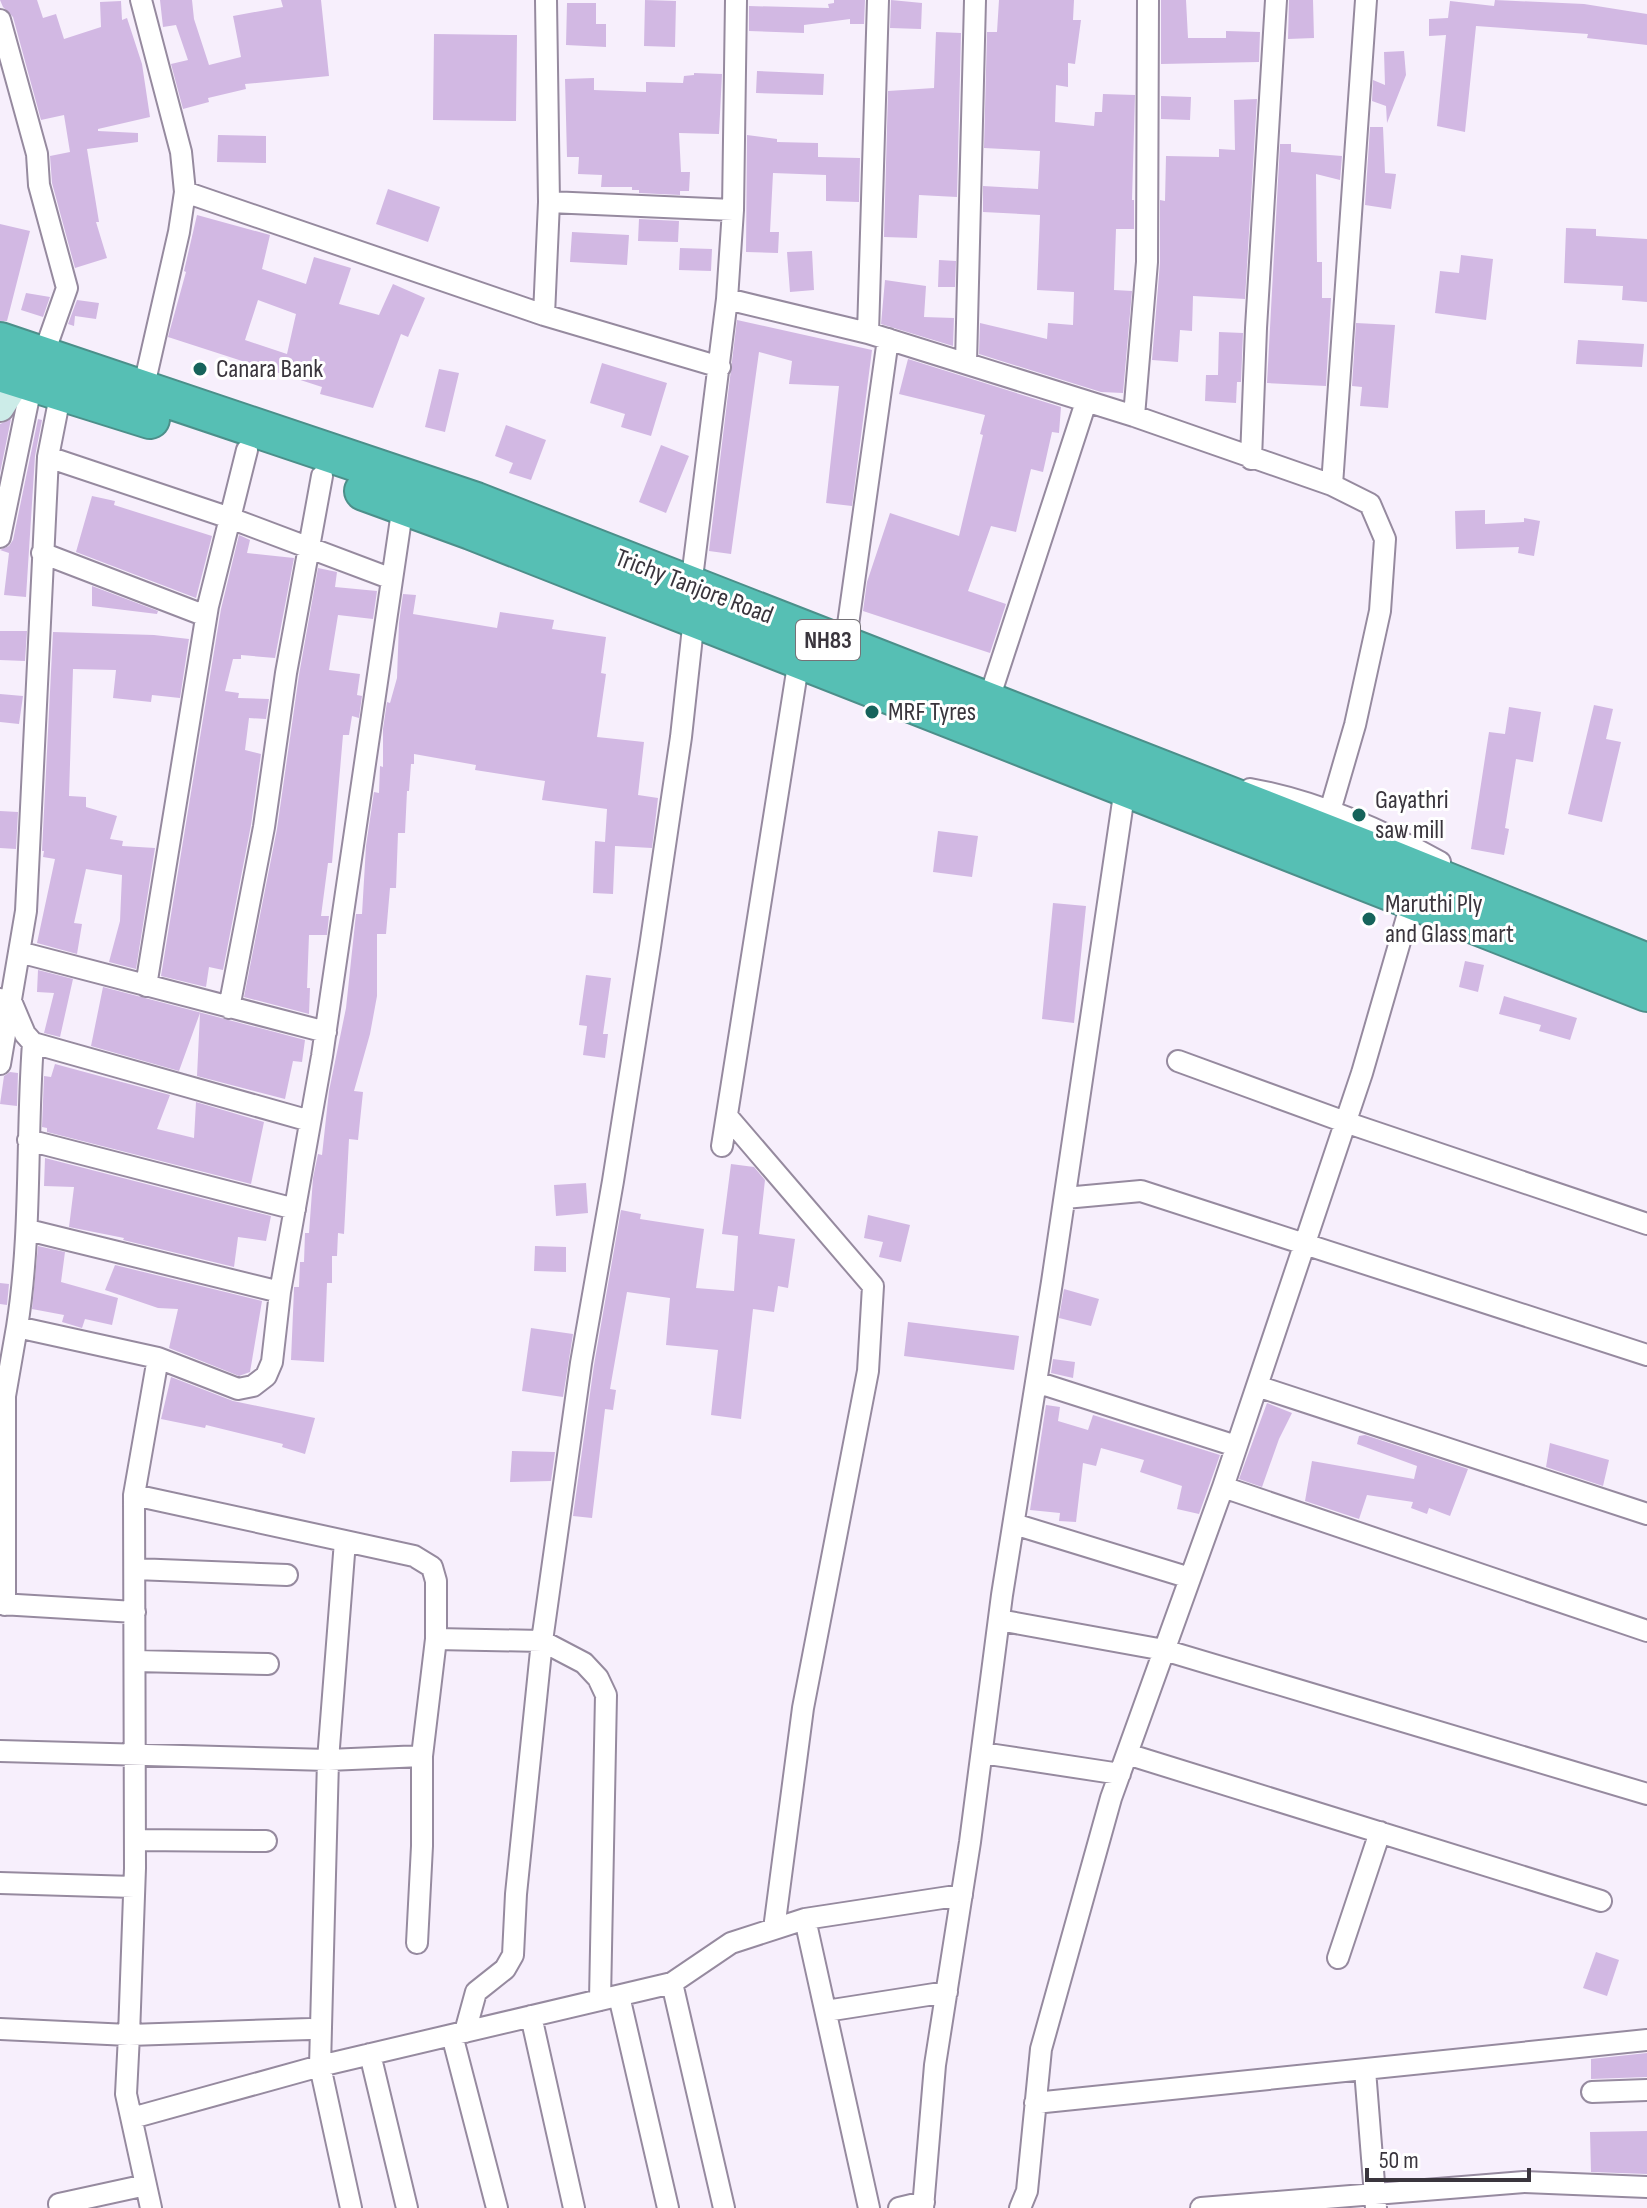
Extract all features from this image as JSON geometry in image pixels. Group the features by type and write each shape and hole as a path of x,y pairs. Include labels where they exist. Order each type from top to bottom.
{"highway":[{"name":"Trichy Tanjore Road","path":"23,373 143,390 476,502 693,602 799,659 1647,992"},
{"name":"Trichy Tanjore Road","path":"23,373 693,602 845,646 1647,963"}],"street":[{"path":"141,0 181,152 185,192 179,232 143,390"},
{"path":"544,315 549,202 546,0"},
{"path":"497,2208 458,2034 476,1992 505,1969 513,1955 516,1894 542,1641 581,1363 616,1166 681,737 727,299 733,210 736,0"},
{"path":"868,333 878,0"},
{"path":"966,363 975,0"},
{"path":"1134,416 1147,262 1148,0"},
{"path":"1251,459 1276,0"},
{"path":"1332,485 1366,0"},
{"path":"0,20 37,154 39,185 67,288 23,373 0,537"},
{"path":"185,192 544,315 720,367"},
{"path":"549,202 733,210"},
{"path":"727,299 868,333 1134,416 1332,485 1370,504 1385,539 1380,611 1355,725 1330,811"},
{"path":"845,646 888,339"},
{"path":"0,1064 5,1000 19,952 26,911 48,457 23,373"},
{"path":"988,702 1086,402"},
{"path":"146,986 206,616 247,450"},
{"path":"48,457 230,518 392,579"},
{"path":"229,1008 264,827 307,548 322,476"},
{"path":"17,1327 158,1358 238,1389 253,1386 266,1376 272,1362 280,1292 326,1032 403,505"},
{"path":"42,553 206,616"},
{"path":"722,1146 799,659"},
{"path":"1191,781 1271,793 1381,831 1450,868 1489,900"},
{"path":"899,2208 924,2205 935,2065 1125,788"},
{"path":"1020,2208 1027,2191 1041,2049 1124,1764 1223,1487 1345,1122 1412,900"},
{"path":"19,952 326,1032"},
{"path":"5,1000 33,1043 310,1121"},
{"path":"33,1043 28,1140 28,1230 17,1327 2,1396 3,1605 135,1612"},
{"path":"1178,1061 1345,1122 1647,1224"},
{"path":"727,1116 873,1286 868,1371 803,1708 774,1929"},
{"path":"28,1140 295,1209"},
{"path":"1065,1198 1141,1191 1647,1355"},
{"path":"28,1230 280,1292"},
{"path":"151,2208 126,2094 135,1840 134,1495 158,1358"},
{"path":"1036,1382 1236,1446"},
{"path":"1257,1386 1647,1514"},
{"path":"1223,1487 1647,1631"},
{"path":"134,1495 414,1556 432,1567 436,1581 436,1639 422,1756 422,1846 417,1943"},
{"path":"1014,1524 1190,1578"},
{"path":"345,1541 328,1760 320,2066 351,2208"},
{"path":"135,1569 287,1575"},
{"path":"999,1620 1164,1650 1647,1794"},
{"path":"436,1639 542,1641 584,1663 598,1678 606,1695 610,1998 668,2208"},
{"path":"135,1661 268,1664"},
{"path":"0,1751 328,1760 422,1756"},
{"path":"982,1753 1124,1764 1380,1832 1601,1901"},
{"path":"1338,1958 1380,1832"},
{"path":"135,1840 266,1841"},
{"path":"0,1883 134,1887"},
{"path":"132,2118 320,2066 672,1983 731,1943 805,1919 962,1895"},
{"path":"805,1919 869,2208"},
{"path":"672,1983 724,2208"},
{"path":"826,2011 947,1992"},
{"path":"531,2016 574,2208"},
{"path":"0,2029 129,2035 310,2029"},
{"path":"1035,2103 1647,2040"},
{"path":"370,2054 407,2208"},
{"path":"1365,2070 1376,2200"},
{"path":"1592,2092 1647,2090"},
{"path":"1201,2208 1376,2200 1524,2182 1647,2187"},
{"path":"59,2204 146,2185"}],"building":[{"path":"0,0 37,0 43,18 56,14 64,39 101,27 100,2 121,1 122,20 127,18 142,64 150,117 98,129 138,133 138,142 87,149 99,222 96,222 107,258 75,268 52,183 50,156 70,152 64,115 41,120 13,17"},
{"path":"160,0 192,0 194,19 209,65 241,57 233,16 283,7 281,0 321,0 329,76 245,84 246,89 208,98 209,102 183,109 171,64 188,60 176,25 163,27"},
{"path":"645,0 676,1 675,47 644,46"},
{"path":"834,0 865,0 864,24 850,24 850,19 804,25 804,33 749,31 749,6 829,8 828,4 834,3"},
{"path":"891,0 922,3 921,29 890,28"},
{"path":"999,0 1074,0 1073,20 1081,20 1075,64 1068,63 1068,87 1056,85 1055,122 1094,126 1095,112 1102,112 1103,94 1135,95 1134,229 1116,229 1114,290 1132,291 1123,393 1101,392 979,354 980,323 1047,339 1048,323 1073,325 1074,292 1037,290 1040,215 983,212 983,186 1038,189 1040,151 984,148 987,32 997,32"},
{"path":"1161,0 1186,0 1188,38 1226,38 1226,31 1260,32 1259,62 1161,64"},
{"path":"1289,0 1313,0 1314,38 1288,39"},
{"path":"1495,0 1584,4 1647,14 1647,45 1587,38 1588,34 1476,26 1465,132 1437,126 1446,35 1429,36 1429,19 1448,18 1450,1 1494,6"},
{"path":"567,3 596,3 596,24 606,24 606,47 566,45"},
{"path":"936,32 961,33 957,197 919,195 917,238 884,237 888,91 934,88"},
{"path":"434,34 517,35 516,121 433,120"},
{"path":"1404,51 1406,75 1387,123 1386,106 1372,101 1373,80 1385,85 1384,52"},
{"path":"757,71 824,74 823,95 756,93"},
{"path":"694,73 722,74 719,134 679,133 681,172 690,172 689,191 680,191 680,195 639,193 632,187 601,187 602,175 578,174 579,157 567,157 565,79 594,78 594,90 646,92 646,82 683,83 684,76"},
{"path":"1161,96 1191,97 1190,120 1161,119"},
{"path":"1257,99 1245,299 1193,296 1192,331 1180,330 1178,362 1152,360 1160,263 1160,200 1165,201 1166,156 1219,157 1219,149 1235,150 1234,100"},
{"path":"1370,127 1383,127 1385,173 1396,174 1391,209 1365,205"},
{"path":"218,135 266,136 266,163 217,162"},
{"path":"747,135 777,139 777,142 818,143 818,157 860,158 859,202 826,201 826,175 773,173 770,232 779,232 778,253 746,252"},
{"path":"1280,144 1291,144 1291,152 1342,156 1340,180 1316,174 1317,262 1322,262 1322,298 1331,298 1326,386 1267,383"},
{"path":"388,189 440,207 428,242 376,224"},
{"path":"197,215 270,235 262,269 306,284 314,257 351,268 339,304 379,315 393,284 425,298 408,337 401,334 373,408 320,394 322,387 168,337","holes":["258,300 296,314 287,354 245,340"]},
{"path":"639,219 679,221 678,242 638,241"},
{"path":"0,224 30,231 7,321 0,321"},
{"path":"1566,228 1596,229 1596,236 1647,239 1647,302 1622,300 1623,286 1564,283"},
{"path":"572,232 629,235 627,265 570,262"},
{"path":"680,248 712,249 711,271 679,270"},
{"path":"812,251 814,290 790,292 787,252"},
{"path":"1461,255 1493,259 1486,320 1435,313 1440,271 1459,273"},
{"path":"939,260 956,261 955,287 938,287"},
{"path":"885,280 926,286 924,317 954,318 953,346 881,324"},
{"path":"26,293 50,297 43,317 21,310"},
{"path":"77,300 99,303 96,319 75,316 74,326 68,324"},
{"path":"737,320 872,350 852,506 826,503 839,386 789,384 792,361 759,352 731,554 709,551"},
{"path":"1356,323 1395,325 1388,408 1360,406 1362,387 1352,386"},
{"path":"1219,332 1243,333 1241,382 1237,382 1236,403 1205,401 1206,375 1218,375"},
{"path":"1578,340 1644,344 1642,367 1576,364"},
{"path":"908,359 1061,407 1059,433 1052,432 1043,472 1031,469 1016,532 991,526 968,591 1006,604 990,653 863,611 867,582 890,513 959,536 983,435 980,434 985,415 899,394"},
{"path":"602,363 667,383 651,436 621,427 625,414 590,403"},
{"path":"439,369 459,373 445,432 425,427"},
{"path":"11,419 0,473 0,424"},
{"path":"38,419 42,420 35,456 26,597 4,595 9,553 0,550 13,540"},
{"path":"506,425 546,440 531,480 509,473 513,463 495,456"},
{"path":"661,445 689,456 666,513 639,502"},
{"path":"92,496 115,501 114,505 212,536 196,598 76,552"},
{"path":"1485,510 1485,524 1524,522 1524,518 1540,521 1534,556 1518,553 1519,547 1456,549 1455,511"},
{"path":"239,535 250,540 247,553 294,558 275,658 241,655 241,659 233,659 225,691 239,693 238,698 269,699 266,719 249,718 245,750 261,754 251,825 223,970 209,967 206,987 161,976 221,609"},
{"path":"318,568 337,572 335,587 377,591 373,619 338,615 329,670 360,674 357,695 362,696 359,718 352,716 349,735 343,735 332,863 328,863 321,916 329,916 327,935 309,935 309,1014 244,997 277,829"},
{"path":"92,586 158,611 157,614 92,606"},
{"path":"403,594 416,595 413,614 497,628 500,612 554,620 552,629 606,637 601,673 606,674 597,737 644,742 638,795 658,798 652,848 615,846 613,894 593,893 595,841 605,842 607,809 542,800 545,781 475,770 476,765 414,754 407,791 405,833 398,833 396,888 390,888 386,934 377,934 377,996 354,1091 363,1092 358,1140 349,1139 344,1234 338,1233 337,1256 332,1256 332,1283 327,1283 324,1362 291,1360 294,1287 299,1287 305,1233 309,1233 313,1178 318,1154 322,1155 329,1091 346,1008 356,914 362,914 366,846 374,792 379,793 380,766 383,767 387,702 390,703 397,678"},
{"path":"0,631 27,631 25,661 0,660"},
{"path":"53,632 189,639 180,698 152,695 151,702 113,698 116,670 73,669 69,796 86,797 86,807 117,816 110,839 123,841 122,846 155,848 136,969 109,962 120,921 122,875 86,869 74,923 82,924 77,954 37,943 55,859 43,857 42,851"},
{"path":"0,694 23,696 19,724 0,722"},
{"path":"1594,705 1613,709 1606,739 1621,742 1602,822 1568,814"},
{"path":"1509,707 1541,712 1533,762 1516,759 1504,855 1471,849 1489,732 1505,734"},
{"path":"0,811 18,812 16,849 0,848"},
{"path":"938,831 978,836 972,877 933,872"},
{"path":"1053,903 1086,906 1074,1023 1042,1019"},
{"path":"1465,961 1484,965 1478,992 1459,987"},
{"path":"38,970 73,979 60,1037 44,1033 54,993 37,992"},
{"path":"586,975 611,978 603,1034 608,1034 605,1058 583,1055 587,1026 579,1025"},
{"path":"103,987 305,1040 302,1062 293,1061 285,1099 197,1076 200,1013 179,1071 91,1046"},
{"path":"1504,996 1577,1018 1570,1040 1539,1031 1541,1025 1499,1014"},
{"path":"55,1064 170,1095 157,1129 194,1138 196,1102 264,1122 251,1184 47,1132 47,1128 42,1127 44,1076 51,1077"},
{"path":"10,1072 18,1073 17,1106 0,1104 4,1076"},
{"path":"45,1158 271,1216 266,1241 238,1237 234,1267 69,1227 74,1187 44,1186"},
{"path":"731,1164 754,1167 765,1180 759,1234 795,1239 788,1288 778,1286 774,1312 753,1309 741,1419 711,1415 718,1350 666,1345 670,1298 627,1292 610,1389 616,1390 613,1410 605,1409 592,1518 573,1516 594,1365 621,1210 641,1214 640,1219 704,1229 696,1288 734,1291 738,1236 722,1234"},
{"path":"586,1183 588,1213 556,1216 554,1185"},
{"path":"868,1215 910,1225 901,1262 879,1257 883,1242 864,1238"},
{"path":"38,1246 65,1252 61,1282 118,1298 112,1325 85,1319 82,1328 62,1322 64,1315 32,1309"},
{"path":"535,1246 566,1247 566,1272 534,1271"},
{"path":"115,1265 262,1301 250,1372 239,1376 169,1348 178,1309 158,1308 105,1290"},
{"path":"0,1283 9,1284 7,1305 0,1304"},
{"path":"1064,1289 1099,1299 1091,1326 1059,1318"},
{"path":"908,1322 1019,1336 1014,1370 904,1356"},
{"path":"531,1328 573,1334 563,1397 522,1391"},
{"path":"1053,1359 1075,1362 1073,1378 1051,1373"},
{"path":"171,1377 233,1401 315,1418 305,1454 282,1447 283,1444 206,1425 205,1428 161,1419"},
{"path":"1267,1403 1292,1413 1262,1487 1239,1479"},
{"path":"1046,1405 1060,1407 1058,1421 1088,1430 1093,1415 1220,1455 1199,1514 1177,1509 1182,1486 1140,1472 1144,1460 1101,1448 1096,1466 1083,1463 1076,1522 1059,1521 1060,1513 1030,1510"},
{"path":"1365,1435 1468,1469 1450,1516 1429,1508 1427,1514 1411,1508 1413,1502 1367,1495 1359,1519 1305,1501 1312,1461 1414,1479 1417,1466 1357,1444 1359,1436"},
{"path":"1550,1443 1609,1460 1603,1486 1546,1467"},
{"path":"512,1451 555,1452 551,1481 510,1482"},
{"path":"1596,1952 1619,1960 1607,1996 1583,1988"},
{"path":"1647,2053 1647,2077 1591,2079 1591,2059"},
{"path":"1647,2131 1647,2174 1591,2172 1590,2132"}],"place":[{"name":"Canara Bank","path":"200,369"},
{"name":"MRF Tyres","path":"872,712"},
{"name":"Gayathri saw mill","path":"1359,815"},
{"name":"Maruthi Ply and Glass mart","path":"1369,919"}]}
